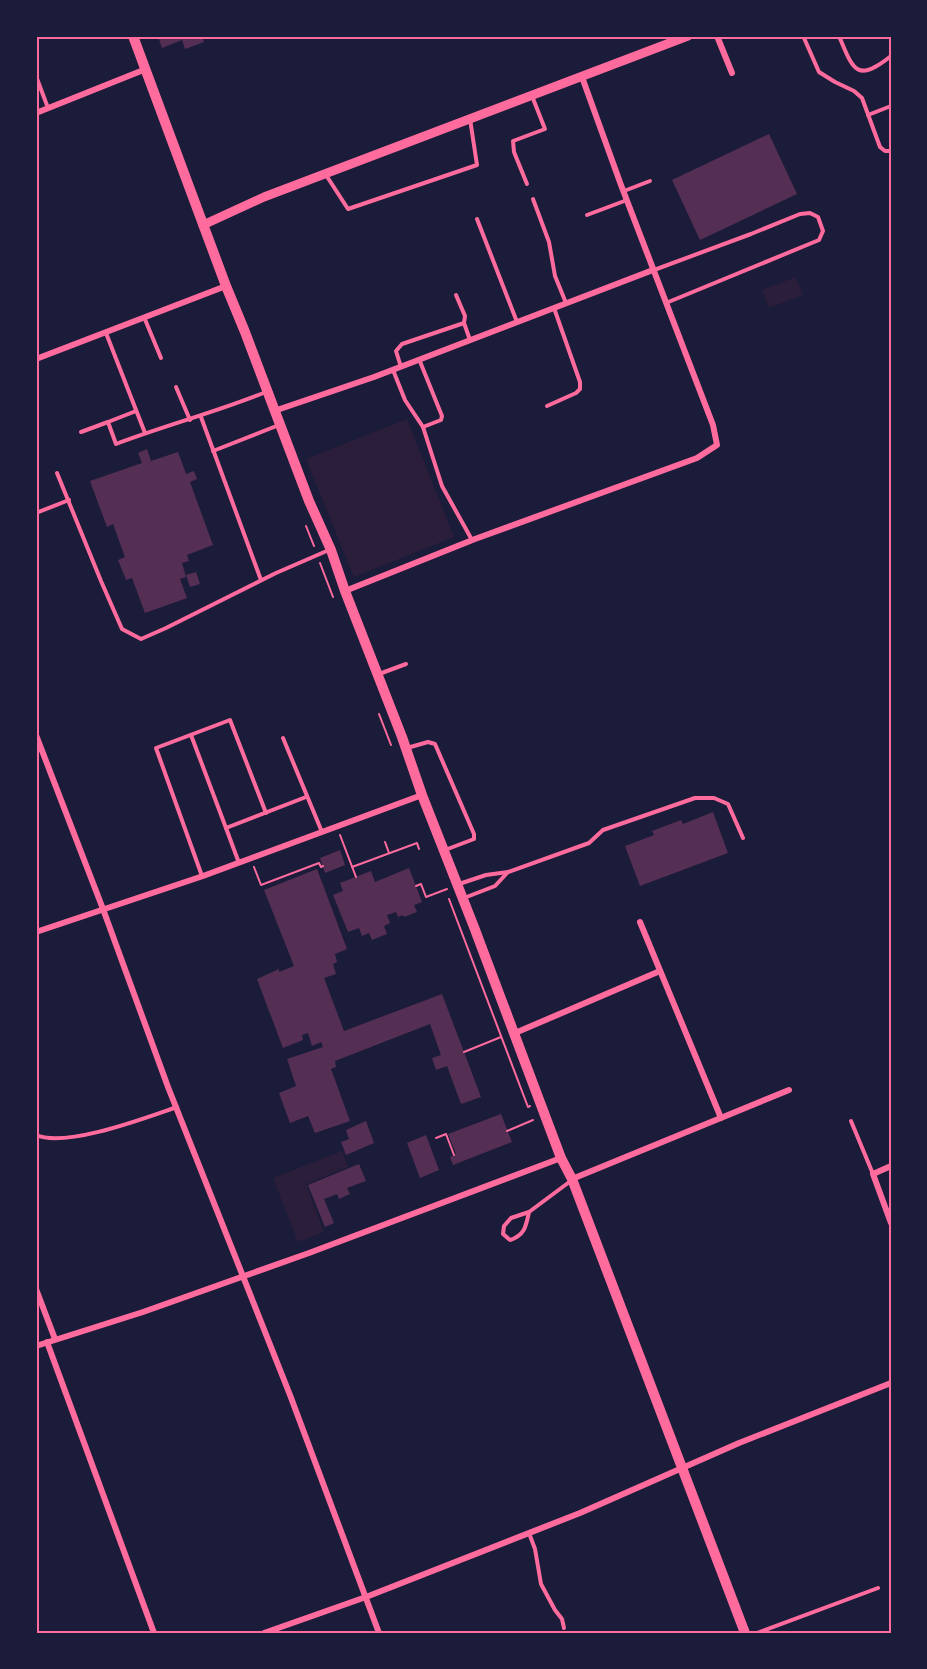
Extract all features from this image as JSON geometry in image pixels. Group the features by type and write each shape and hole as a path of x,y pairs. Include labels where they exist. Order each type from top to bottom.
{"main road":[{"path":"133,36 279,425 331,550 422,795 464,899 561,1158 572,1179 745,1633"}],"street":[{"path":"203,225 264,197 688,36"},
{"path":"717,36 732,73"},
{"path":"36,113 146,69"},
{"path":"345,591 472,540 697,458 717,445 713,425 582,77"},
{"path":"274,411 393,370 653,270"},
{"path":"36,359 226,286"},
{"path":"36,735 380,1633"},
{"path":"36,932 251,859 422,795"},
{"path":"640,922 721,1118"},
{"path":"515,1033 660,971"},
{"path":"572,1179 789,1090"},
{"path":"36,1346 143,1312 309,1253 561,1158"},
{"path":"891,1166 873,1174 891,1223"},
{"path":"36,1289 55,1339"},
{"path":"47,1342 154,1633"},
{"path":"264,1633 366,1597 529,1533 681,1470 739,1443 891,1383"}],"lane":[{"path":"810,36 804,37 819,72 854,91 862,98 880,147 885,151 891,151"},
{"path":"839,36 851,66 858,71 882,63 891,56"},
{"path":"36,76 48,108"},
{"path":"527,184 514,152 513,141 545,129 532,96"},
{"path":"868,115 891,106"},
{"path":"326,174 348,209 477,165 471,119"},
{"path":"624,192 651,181"},
{"path":"533,199 549,242 555,276 566,303"},
{"path":"587,215 627,200"},
{"path":"653,270 800,214 810,213 818,218 822,231 819,240 666,303"},
{"path":"477,219 517,322"},
{"path":"456,295 465,316 464,323 470,340"},
{"path":"547,406 580,389 580,382 554,308"},
{"path":"144,317 161,358"},
{"path":"401,367 397,347 464,323"},
{"path":"105,332 145,433"},
{"path":"419,360 442,416 441,420 423,427"},
{"path":"393,370 405,400 423,427 442,486 472,540"},
{"path":"176,387 189,420"},
{"path":"108,422 116,444 201,417 267,392"},
{"path":"81,432 136,411"},
{"path":"201,417 261,580"},
{"path":"213,451 279,425"},
{"path":"57,472 122,629 141,639 261,580 331,550"},
{"path":"36,513 69,500"},
{"path":"378,674 406,664"},
{"path":"203,876 156,748 230,720 266,813"},
{"path":"191,735 239,863"},
{"path":"283,738 322,833"},
{"path":"406,748 429,742 435,744 474,834 474,839 445,850"},
{"path":"226,828 306,797"},
{"path":"458,885 486,875 508,872 589,843 603,830 695,798 714,798 728,804 743,838"},
{"path":"464,899 495,886 508,872"},
{"path":"36,1135 61,1140 133,1122 177,1107"},
{"path":"852,1121 873,1174"},
{"path":"529,1212 524,1231 519,1237 510,1240 503,1234 504,1226 511,1218 529,1212 572,1179"},
{"path":"529,1533 536,1549 541,1584 562,1619 564,1628"},
{"path":"757,1633 878,1588"}],"path":[{"path":"341,839 356,877"},
{"path":"385,842 389,853"},
{"path":"352,867 417,843 419,849"},
{"path":"343,857 348,855"},
{"path":"251,859 261,885 319,863 321,867 323,866"},
{"path":"296,872 297,877"},
{"path":"416,886 421,884 426,897 458,885"},
{"path":"464,1052 501,1037"},
{"path":"507,1131 533,1120"},
{"path":"436,1138 446,1134 454,1155"}],"shaded area":[{"path":"796,277 803,295 769,308 762,290"},
{"path":"407,419 454,537 354,577 306,459"},
{"path":"342,1151 348,1167 306,1184 324,1232 298,1242 273,1178"}],"building":[{"path":"158,36 202,36 204,42 185,49 182,40 162,48"},
{"path":"769,134 797,194 700,240 672,180"},
{"path":"147,449 151,461 178,452 186,474 194,471 197,479 190,482 213,545 187,555 189,561 182,563 186,577 180,579 187,598 145,613 132,578 126,580 118,560 125,557 113,524 107,527 90,481 142,463 138,453"},
{"path":"196,572 200,584 190,587 186,575"},
{"path":"713,812 728,853 640,886 625,846 654,835 652,831 681,820 683,824"},
{"path":"340,850 345,865 325,873 320,858"},
{"path":"409,868 422,902 414,905 417,912 404,917 403,915 398,917 396,912 387,915 390,923 384,926 387,934 372,940 369,933 362,936 359,928 348,932 333,895 343,891 340,883 371,871 375,882"},
{"path":"317,869 347,949 335,954 337,962 333,964 336,974 324,978 344,1031 442,994 481,1097 461,1104 447,1066 436,1070 432,1058 441,1055 430,1024 335,1061 336,1067 331,1069 350,1121 315,1133 308,1116 290,1123 279,1093 296,1086 287,1059 323,1047 321,1042 312,1046 308,1033 302,1035 303,1040 283,1048 257,979 279,969 279,972 294,966 264,890"},
{"path":"501,1114 512,1142 453,1165 450,1157 456,1154 448,1134"},
{"path":"366,1121 374,1143 346,1155 341,1142 349,1139 346,1130"},
{"path":"426,1135 439,1170 420,1178 407,1143"},
{"path":"359,1164 366,1181 347,1188 350,1194 339,1199 337,1194 324,1199 334,1223 325,1227 308,1185"}]}
